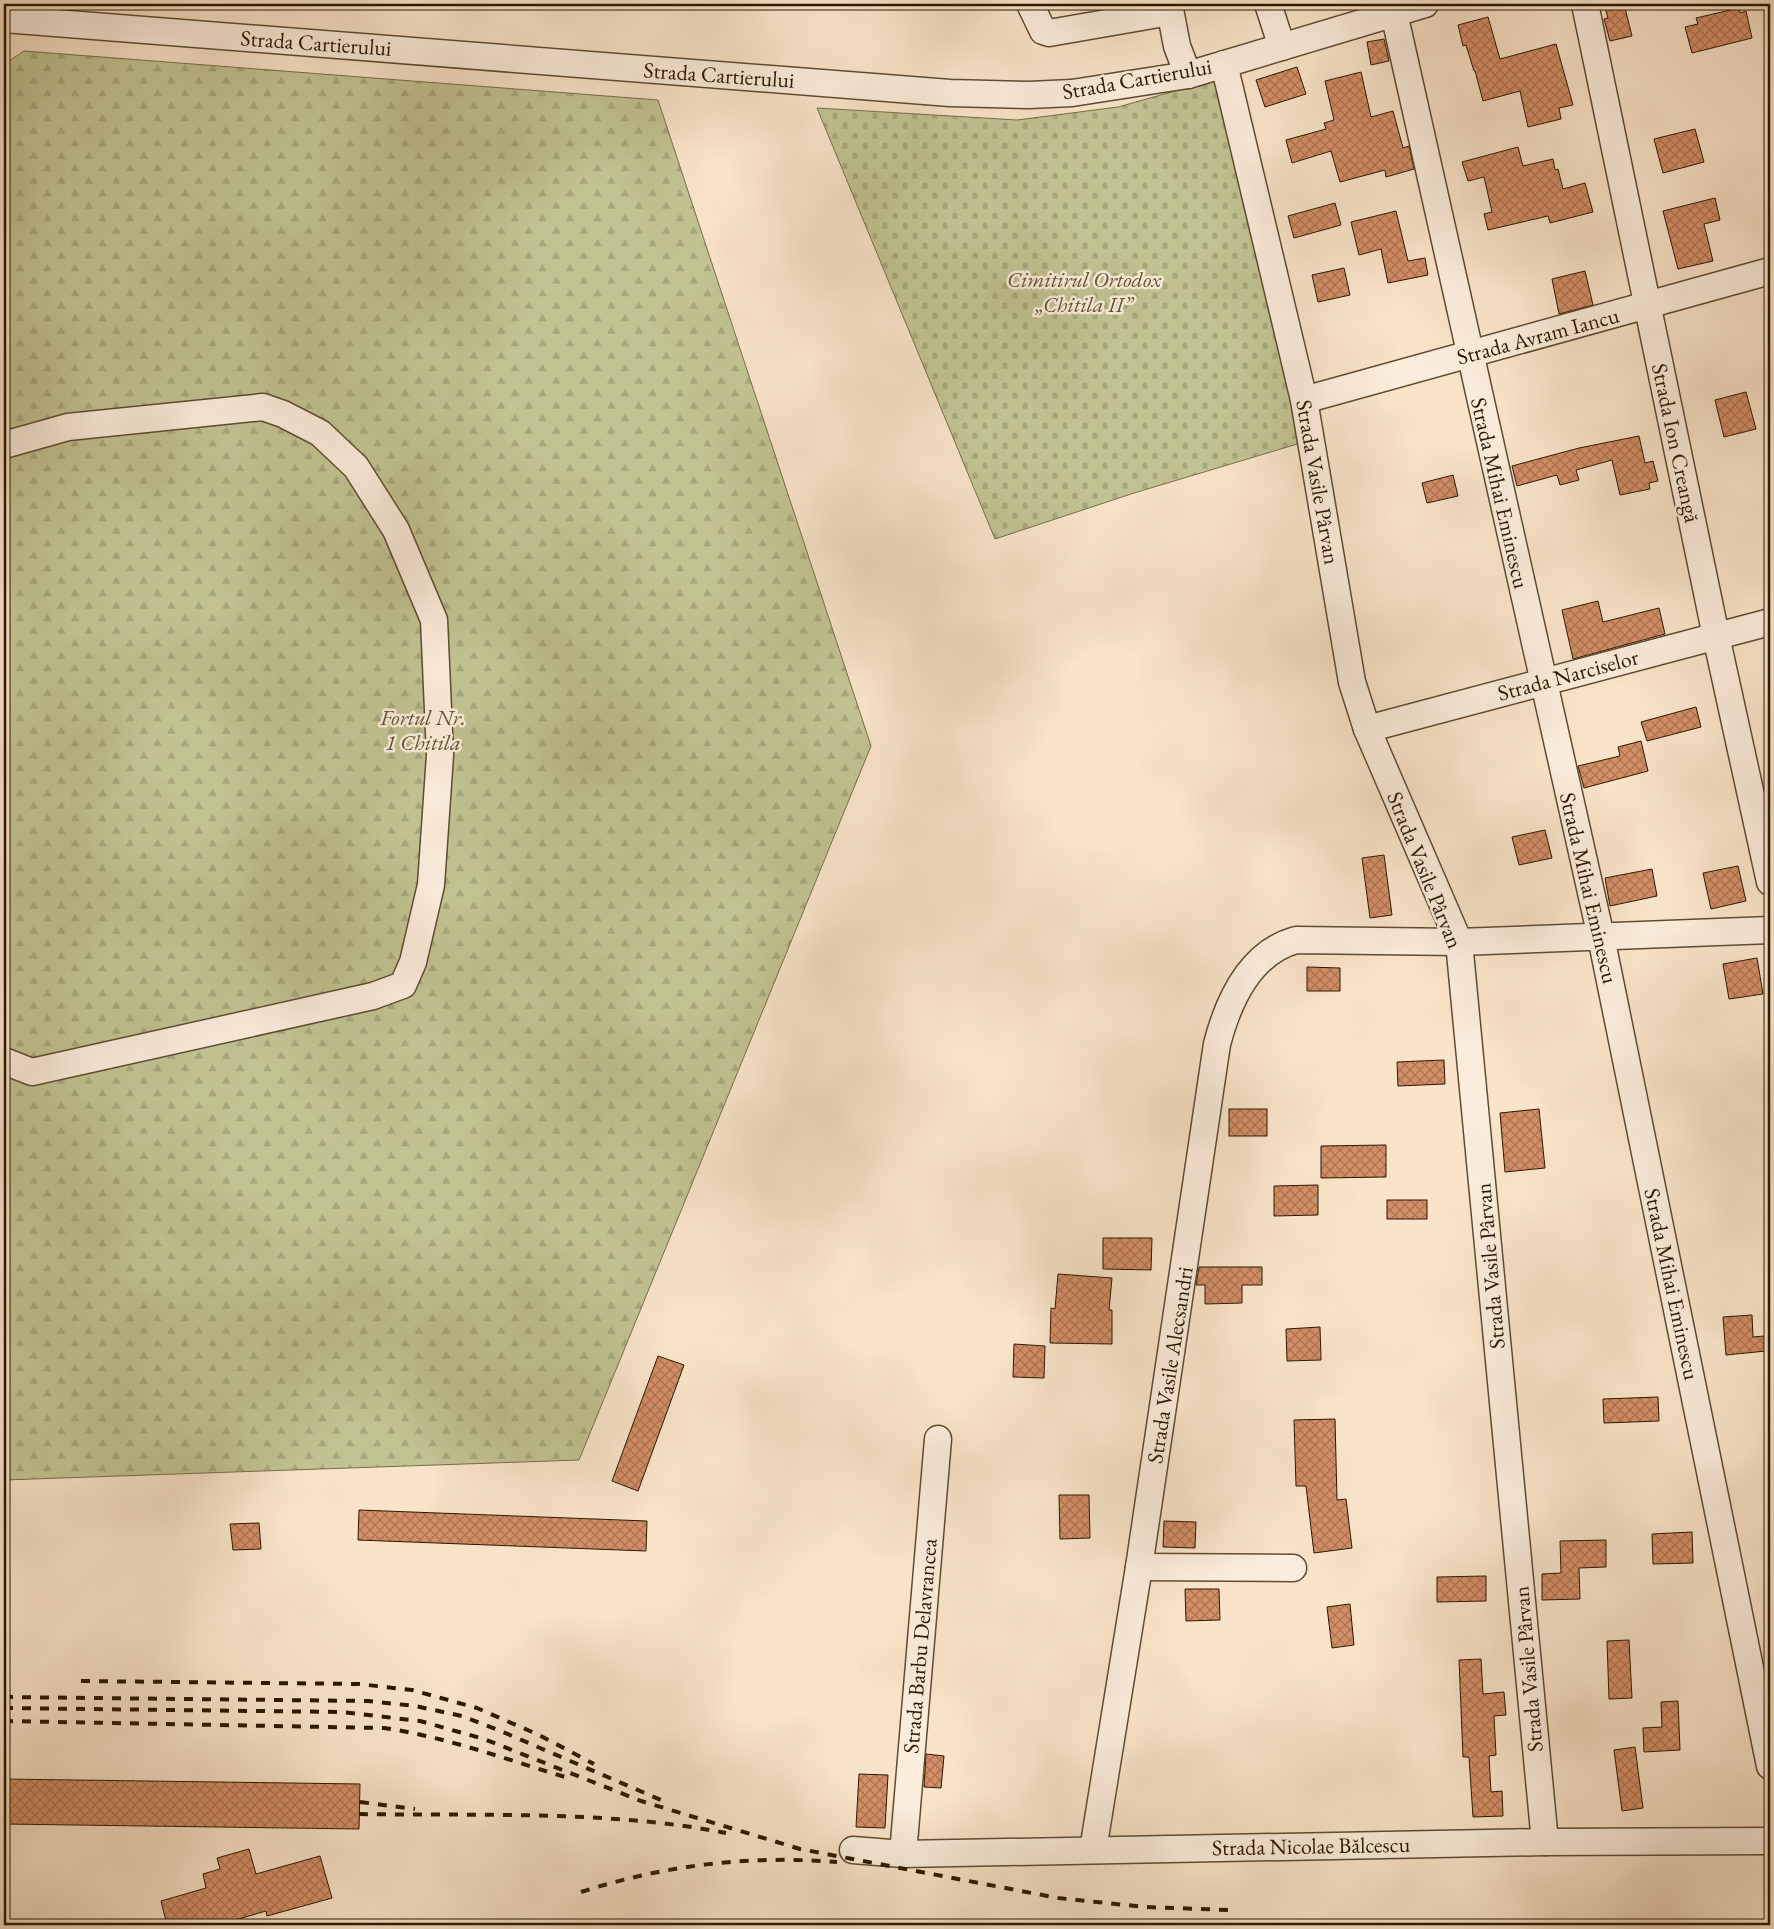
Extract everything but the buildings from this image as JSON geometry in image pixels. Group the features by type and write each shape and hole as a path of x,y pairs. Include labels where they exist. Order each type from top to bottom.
{"street":[{"path":"1030,4 1043,31 1049,33 1170,8 1177,46 1188,75"},
{"path":"1268,4 1282,47"},
{"name":"Strada Cartierului","path":"4,19 950,93 1029,95 1072,93 1188,75 1422,4"},
{"name":"Strada Ion Creangă","path":"1584,4 1716,636 1770,882"},
{"name":"Strada Mihai Eminescu","path":"1394,13 1542,683 1601,937 1770,1766"},
{"name":"Strada Vasile Pârvan","path":"1224,64 1304,400 1352,682 1367,729 1459,942 1545,1842"},
{"name":"Strada Avram Iancu","path":"1304,400 1647,307 1770,271"},
{"path":"4,445 68,427 263,407 283,414 320,433 356,466 396,530 434,620 440,755 431,885 413,962 403,984 373,996 32,1072 4,1061"},
{"name":"Strada Narciselor","path":"1367,729 1770,622"},
{"name":"Strada Vasile Alecsandri","path":"1093,1850 1139,1567 1217,1044 1224,1020 1240,987 1251,971 1274,949 1296,940 1459,942 1770,930"},
{"name":"Strada Barbu Delavrancea","path":"903,1854 938,1439"},
{"path":"1139,1567 1293,1568"},
{"name":"Strada Nicolae Bălcescu","path":"853,1850 903,1854 1545,1842 1770,1841"}],"green space":[{"name":"Fortul Nr. 1 Chitila","path":"24,51 658,100 871,746 579,1460 4,1480 4,77 9,61"},
{"name":"Cimitirul Ortodox „Chitila II”","path":"1214,80 1304,442 1134,493 995,539 817,108 1017,120 1118,107"}],"railway":[{"path":"81,1681 359,1684 412,1690 477,1708 539,1735 594,1764"},
{"path":"4,1697 368,1701 415,1706 462,1716 668,1803"},
{"path":"4,1708 342,1712 420,1721 484,1739 641,1801 800,1849 1058,1898 1145,1907 1229,1910"},
{"path":"4,1721 384,1728 453,1743 565,1777"},
{"path":"360,1802 415,1809"},
{"path":"359,1814 590,1817 682,1826 726,1833"},
{"path":"581,1892 644,1875 708,1864 772,1860 837,1862"}]}
